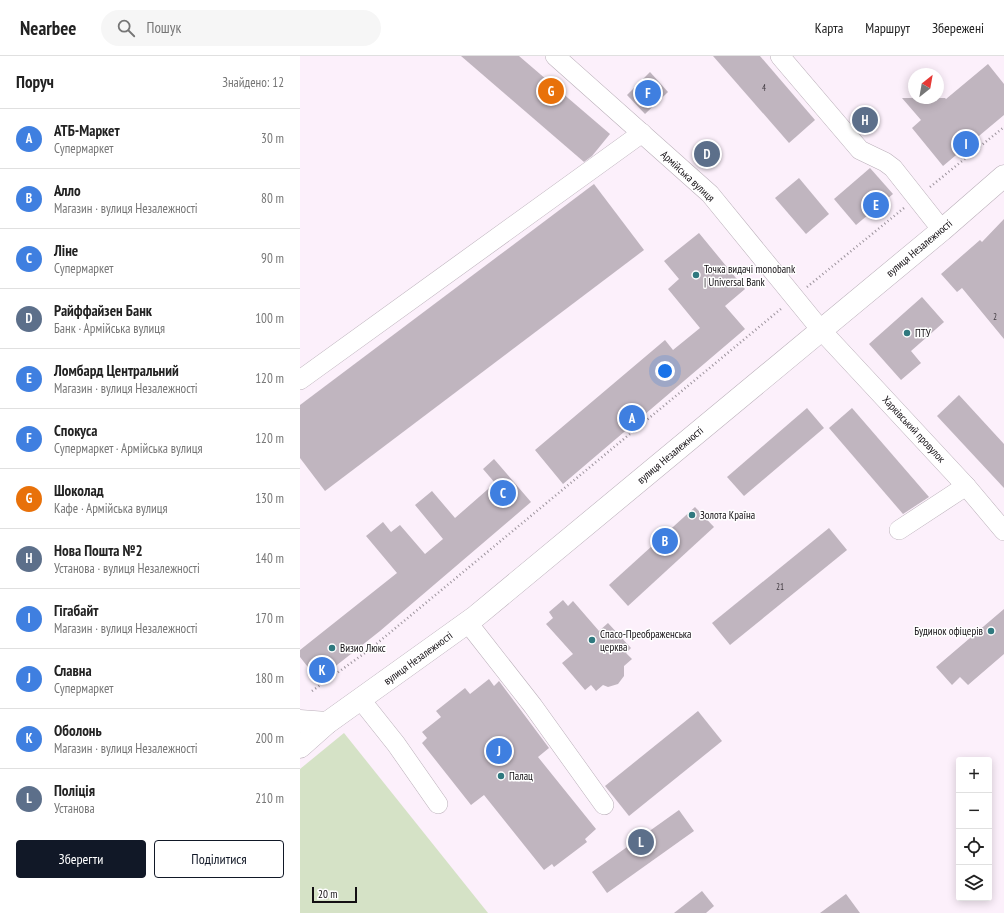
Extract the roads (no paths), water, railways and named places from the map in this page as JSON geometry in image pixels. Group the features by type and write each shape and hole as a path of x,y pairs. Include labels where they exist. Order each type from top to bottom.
{"main road":[{"name":"вулиця Незалежності","path":"300,747 327,723 468,623 942,230 1004,176"},
{"path":"300,720 327,723"}],"street":[{"name":"Армійська вулиця","path":"555,56 710,194 821,330"},
{"path":"780,56 860,150 885,162 893,168 942,230"},
{"path":"300,380 642,133"},
{"name":"Харківський провулок","path":"821,330 966,486 1004,531"},
{"path":"898,530 966,486"},
{"path":"468,623 533,706 604,805"},
{"path":"361,700 396,744 438,804"}],"place":[{"name":"Шоколад","path":"551,91"},
{"name":"Спокуса","path":"648,93"},
{"name":"Нова Пошта №2","path":"865,120"},
{"name":"Гігабайт","path":"966,144"},
{"name":"Райффайзен Банк","path":"707,154"},
{"name":"Ломбард Центральний","path":"876,205"},
{"name":"Точка видачі monobank | Universal Bank","path":"696,275"},
{"name":"ПТУ","path":"907,333"},
{"name":"АТБ-Маркет","path":"632,418"},
{"name":"Ліне","path":"503,493"},
{"name":"Золота Країна","path":"692,515"},
{"name":"Алло","path":"665,541"},
{"name":"Будинок офіцерів","path":"991,631"},
{"name":"Спасо-Преображенська церква","path":"592,640"},
{"name":"Визио Люкс","path":"332,648"},
{"name":"Оболонь","path":"322,670"},
{"name":"Славна","path":"499,751"},
{"name":"Палац","path":"501,776"},
{"name":"Поліція","path":"641,842"}]}
